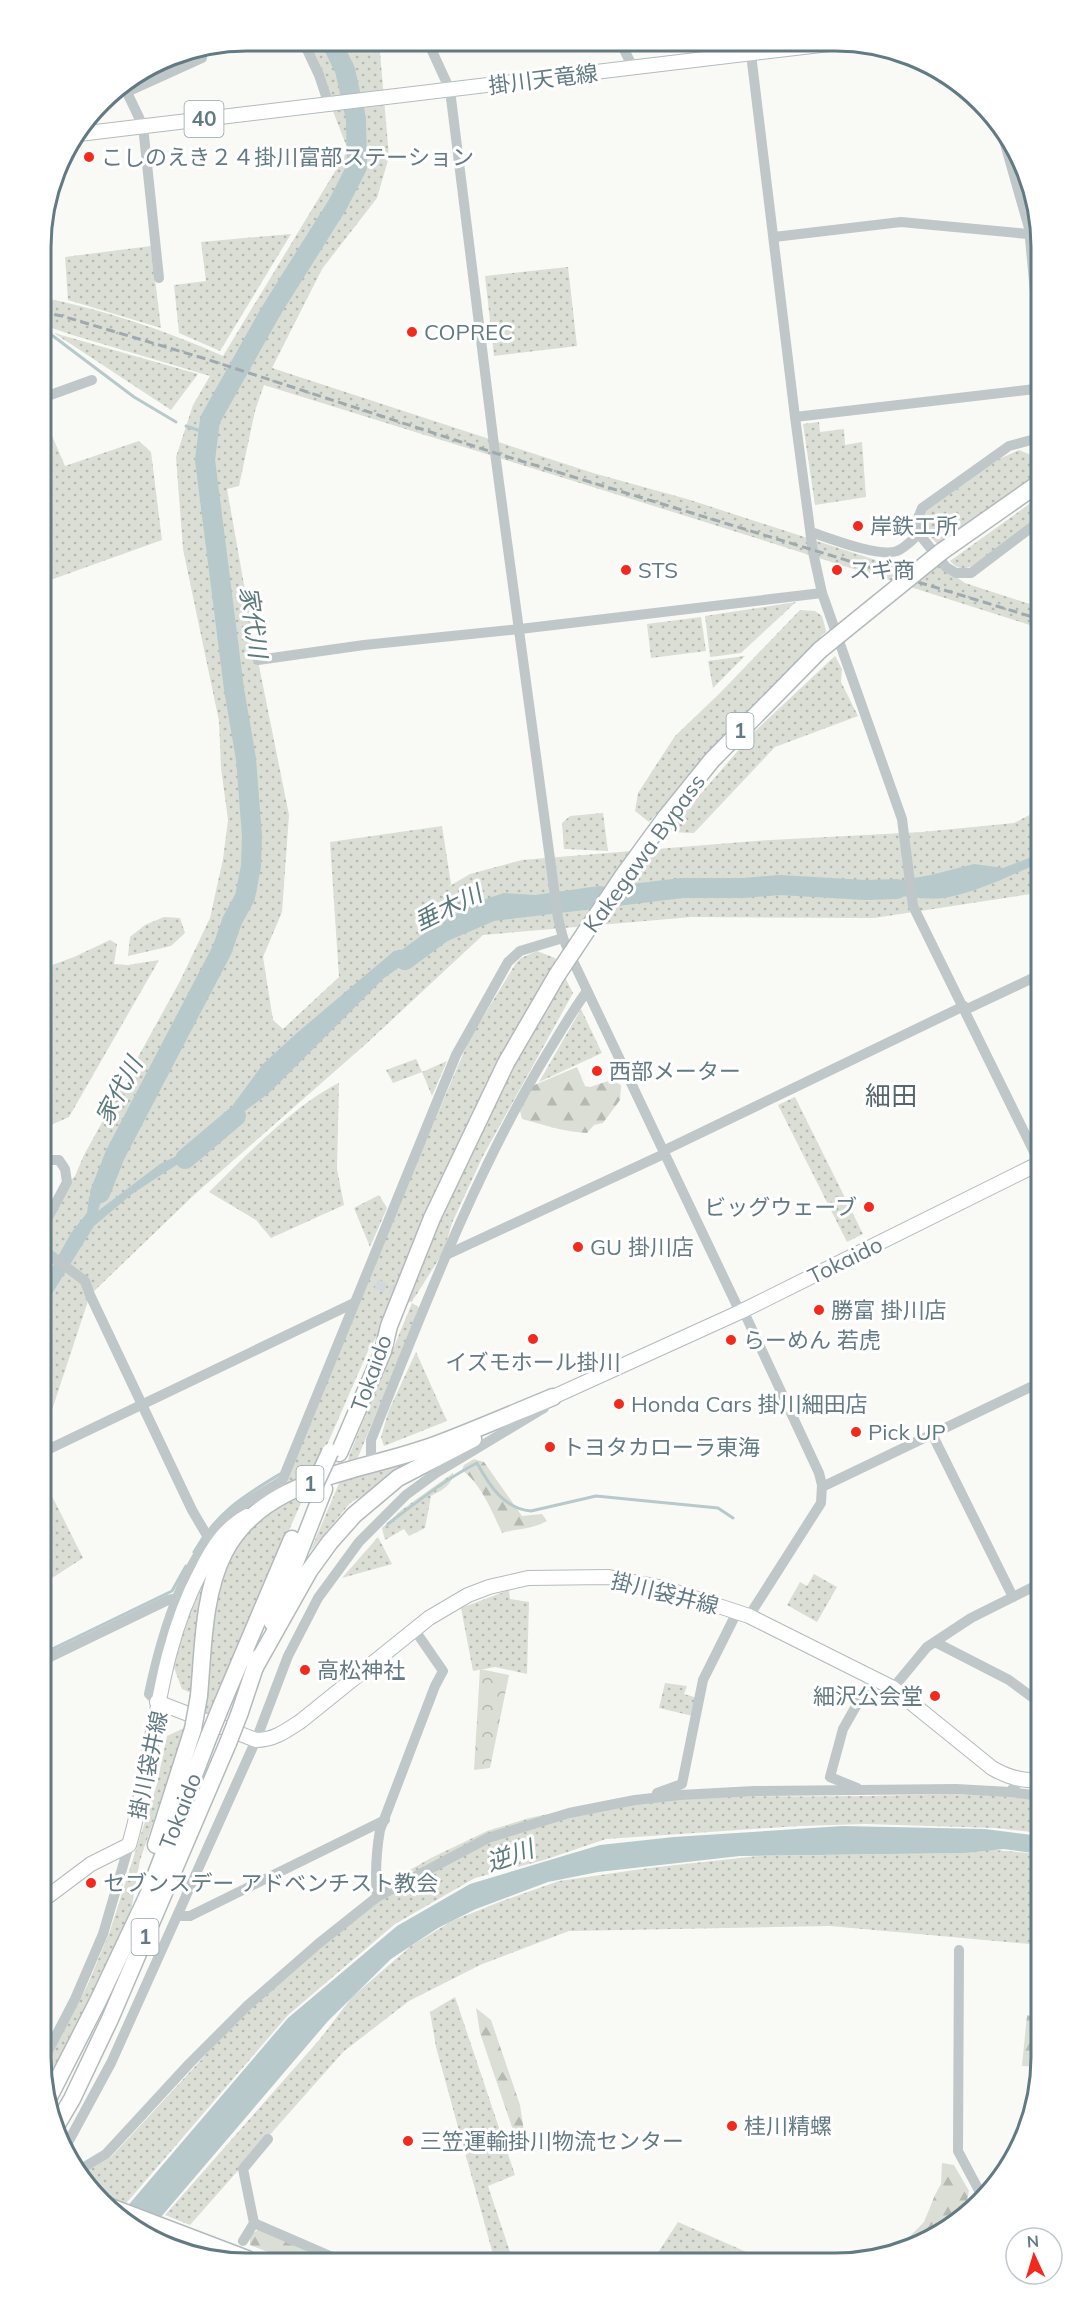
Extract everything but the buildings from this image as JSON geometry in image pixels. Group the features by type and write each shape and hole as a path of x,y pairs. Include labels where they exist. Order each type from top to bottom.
{"highway":[{"name":"Kakegawa Bypass","path":"389,1326 432,1218 506,1063 557,975 623,876 666,818 712,760 820,650 942,552 1031,489"},
{"name":"Tokaido","path":"54,2087 148,1895 222,1704 383,1351 389,1326"},
{"name":"1","path":"128,1938 140,1893 193,1729 199,1696 208,1609 215,1576 224,1553 240,1529 257,1511 278,1497 336,1474 434,1445 553,1397"},
{"name":"1","path":"255,1667 309,1571 354,1515 398,1478 553,1397"},
{"name":"Tokaido","path":"61,2118 110,2019 228,1743 318,1490"},
{"path":"132,2215 231,2252"}],"main road":[{"name":"掛川天竜線","path":"329,105 773,51"},
{"name":"40","path":"88,133 329,105"},
{"name":"Tokaido","path":"553,1397 742,1311 1031,1166"},
{"path":"157,1702 167,1659 187,1596 222,1534 235,1523 257,1511"},
{"name":"掛川袋井線","path":"129,1845 141,1803 157,1702 256,1740 266,1740 280,1735 301,1721 429,1618 468,1595 489,1587 528,1578 619,1579 664,1588 743,1614 893,1688 992,1768 1005,1776 1031,1781"},
{"path":"51,1894 91,1864 129,1845"}],"street":[{"path":"308,51 329,105"},
{"path":"432,51 450,90 489,406 558,918 563,938 819,1473 822,1487 821,1503 743,1614 703,1680 682,1784 642,1799"},
{"path":"625,51 633,68"},
{"path":"750,54 795,417 822,593 902,819 913,906 1031,1147"},
{"path":"142,81 202,58"},
{"path":"127,93 143,126 159,278"},
{"path":"1009,157 1030,229"},
{"path":"774,237 901,222 1030,230"},
{"path":"51,395 92,380"},
{"path":"795,417 1031,389"},
{"path":"1031,440 1009,446 922,508 918,518 919,534 946,567 963,574 971,573 1031,528"},
{"path":"811,532 867,549 886,552 897,551 919,534"},
{"path":"258,660 364,645 822,593"},
{"path":"157,1702 149,1694 151,1685 178,1598 191,1568 209,1539 238,1509 282,1481 456,1055 508,962 520,951 563,938"},
{"path":"446,1255 964,1008 1031,979"},
{"path":"371,1464 371,1440 421,1299 446,1255 494,1149 536,1072 587,991"},
{"path":"51,1160 59,1160 65,1169 67,1182 51,1213"},
{"path":"51,1256 85,1281 192,1510 209,1539"},
{"path":"364,1280 376,1284"},
{"path":"51,1448 354,1303"},
{"path":"70,2140 111,2063 256,1740 288,1656 318,1598 359,1542 406,1495 436,1473 582,1384"},
{"path":"822,1487 1031,1387"},
{"path":"932,1434 1013,1597"},
{"path":"893,1688 927,1647 971,1618 1031,1588"},
{"path":"51,1657 168,1600 178,1598"},
{"path":"378,1897 376,1854 385,1820 435,1686 443,1671 414,1629"},
{"path":"935,1642 1009,1680 1031,1696"},
{"path":"861,1790 830,1777 843,1729 872,1678"},
{"path":"1010,1792 1031,1782"},
{"path":"85,2167 106,2154 189,2064 248,2005 318,1944 378,1897 488,1838 569,1813 642,1799 750,1791 956,1789 1031,1795"},
{"path":"178,1916 190,1916 385,1820"},
{"path":"51,2045 75,1999 103,1934 129,1845"},
{"path":"960,1950 958,2151 978,2190"},
{"path":"243,2241 254,2223 243,2169 268,2139"},
{"path":"254,2223 323,2253"}],"green space":[{"path":"308,51 380,51 389,157 377,198 322,269 272,368 593,473 687,499 916,573 939,565 965,583 1031,604 1031,625 264,385 255,411 239,486 227,489 254,641 289,815 282,912 263,957 273,1020 283,1029 339,977 330,842 442,826 451,884 448,887 470,874 522,860 755,841 922,832 1014,823 1031,814 1031,894 874,918 692,917 483,935 367,1043 195,1194 90,1295 51,1413 51,1202 75,1176 84,1155 180,981 210,918 223,859 228,820 221,768 219,721 183,549 176,457 193,405 210,376 51,328 51,299 134,322 223,356 348,150"},
{"path":"291,234 220,351 179,333 174,285 206,281 201,242"},
{"path":"151,246 161,328 68,300 65,257"},
{"path":"568,267 577,346 494,356 485,276"},
{"path":"54,333 198,374 171,410"},
{"path":"819,422 820,432 844,429 845,445 862,442 866,497 815,505 803,424"},
{"path":"51,433 65,466 139,441 151,452 162,540 51,580"},
{"path":"1019,450 1030,455 1031,481 939,546 923,528 925,512 999,459"},
{"path":"1031,503 1031,525 972,566 960,568 950,561"},
{"path":"796,602 741,653 710,657 705,616"},
{"path":"800,610 815,611 822,616 826,631 649,822 635,811 638,793 675,736"},
{"path":"701,617 706,651 651,658 647,624"},
{"path":"745,656 713,688 708,661"},
{"path":"835,656 842,669 841,682 858,716 775,747 694,833 668,832 754,732"},
{"path":"603,813 608,851 564,849 562,823 570,816"},
{"path":"164,917 180,918 185,933 171,946 128,956 130,937 145,925"},
{"path":"110,940 117,944 114,964 128,965 159,960 69,1117 51,1125 51,965"},
{"path":"537,951 555,958 573,993 483,1156 452,1223 444,1251 415,1297 384,1325 368,1351 313,1477 268,1497 235,1516 284,1483 469,1040 516,963 521,958"},
{"path":"581,1009 602,1053 539,1082"},
{"path":"416,1059 422,1072 393,1083 386,1070"},
{"path":"447,1061 432,1096 422,1072"},
{"path":"577,1067 585,1086 590,1087 611,1080 621,1085 620,1100 603,1123 594,1125 587,1133 563,1130 522,1119 520,1111 532,1086"},
{"path":"339,1083 337,1169 344,1205 271,1238 256,1220 209,1192 288,1117 322,1092"},
{"path":"795,1097 863,1234 847,1242 778,1105"},
{"path":"379,1195 387,1208 370,1247 354,1208"},
{"path":"412,1303 420,1308 356,1462 348,1461 349,1456"},
{"path":"416,1352 447,1421 384,1446 381,1437 389,1410"},
{"path":"458,1441 350,1503 310,1552 340,1481"},
{"path":"474,1459 484,1462 522,1516 542,1514 547,1521 502,1533 480,1490 462,1470 464,1465"},
{"path":"453,1473 443,1490 431,1496 425,1528 409,1536 404,1529 385,1540 382,1528 400,1511"},
{"path":"306,1492 216,1694 169,1812 216,1597 229,1555 261,1516"},
{"path":"51,1494 83,1558 51,1579"},
{"path":"378,1537 392,1564 342,1578"},
{"path":"814,1574 837,1587 817,1622 787,1605 800,1582 807,1586"},
{"path":"204,1581 191,1693 182,1689 173,1665 190,1602"},
{"path":"509,1590 510,1599 529,1602 527,1674 495,1667 473,1671 461,1608"},
{"path":"480,1669 509,1675 490,1768 474,1770"},
{"path":"665,1683 687,1686 684,1694 697,1698 693,1716 659,1708"},
{"path":"186,1727 140,1860 131,1911 94,1998 53,2079 51,2054 88,1984 110,1931 157,1784 167,1736"},
{"path":"953,1794 1031,1800 1031,1832 995,1828 866,1824 799,1826 606,1839 544,1860 475,1878 395,1924 288,2015 122,2208 100,2186 88,2171 111,2157 202,2059 248,2005 377,1897 385,1884 431,1858 487,1831 529,1818 640,1795"},
{"path":"972,1848 1031,1853 1031,1944 830,1926 569,1931 480,1965 409,2001 343,2052 190,2225 165,2215 320,2039 352,1997 411,1946 452,1921 559,1881 649,1868 758,1856 953,1853"},
{"path":"455,1997 515,2175 488,2186 510,2253 493,2253 436,2047 430,2012"},
{"path":"476,2008 491,2020 520,2105 525,2138 515,2136 480,2033"},
{"path":"1027,2015 1031,2016 1031,2066 1022,2066"},
{"path":"942,2163 954,2165 969,2191 967,2201 944,2220 910,2238 924,2222 941,2184"},
{"path":"678,2222 749,2253 658,2253"},
{"path":"258,2230 311,2253 270,2253 250,2245 250,2235"}],"shaded area":[{"path":"1031,857 1031,867 983,887 949,897 917,898 862,887 931,875 974,864 1003,868"},
{"path":"599,886 633,890 496,908 450,917 483,900 504,893 535,895"},
{"path":"425,946 410,960 384,978 269,1093 217,1132 225,1116 263,1064 298,1032 394,951"},
{"path":"205,1142 187,1158 132,1194 94,1226 51,1295 51,1269 71,1233 87,1213 89,1197 113,1162 98,1211 160,1164"},
{"path":"843,1826 985,1829 1031,1835 1031,1853 1004,1849 963,1853 740,1856 598,1872 548,1882 476,1909 438,1928 391,1959 328,2021 152,2228 125,2209 288,2018 397,1926 470,1884 600,1845 674,1837"}],"waterway":[{"name":"家代川","path":"100,1193 115,1155 222,950 232,921 245,897 251,866 252,836 246,759 234,689 205,460 210,420 271,311 338,204 357,167 356,119 345,70 336,51"},
{"path":"51,335 134,397 176,422"},
{"path":"186,426 207,433"},
{"name":"垂木川","path":"405,960 443,932 492,911 682,888 743,888 780,885 865,890 897,889"},
{"name":"垂木川","path":"185,1159 236,1116"},
{"path":"388,1524 442,1484 477,1463 498,1494 505,1501 521,1509 531,1511 596,1496 718,1508 733,1518"},
{"path":"194,1552 221,1516 254,1490 280,1474"},
{"path":"51,1650 172,1591 186,1566"}],"tunnel":[{"path":"376,1284 416,1298"}],"railway":[{"path":"51,314 206,359 495,453 1031,616"}],"place":[{"name":"こしのえき２４掛川富部ステーション","path":"89,157"},
{"name":"COPREC","path":"412,332"},
{"name":"岸鉄工所","path":"858,526"},
{"name":"STS","path":"626,570"},
{"name":"スギ商","path":"837,570"},
{"name":"西部メーター","path":"597,1071"},
{"name":"ビッグウェーブ","path":"869,1207"},
{"name":"GU 掛川店","path":"578,1247"},
{"name":"勝富 掛川店","path":"819,1310"},
{"name":"イズモホール掛川","path":"533,1339"},
{"name":"らーめん 若虎","path":"731,1340"},
{"name":"Honda Cars 掛川細田店","path":"619,1404"},
{"name":"Pick UP","path":"856,1432"},
{"name":"トヨタカローラ東海","path":"550,1447"},
{"name":"高松神社","path":"305,1670"},
{"name":"細沢公会堂","path":"935,1696"},
{"name":"セブンスデー アドベンチスト教会","path":"91,1883"},
{"name":"桂川精螺","path":"732,2126"},
{"name":"三笠運輸掛川物流センター","path":"408,2141"}],"district":[{"name":"細田","path":"891,1096"}],"water label":[{"name":"逆川","path":"510,1856"}]}
